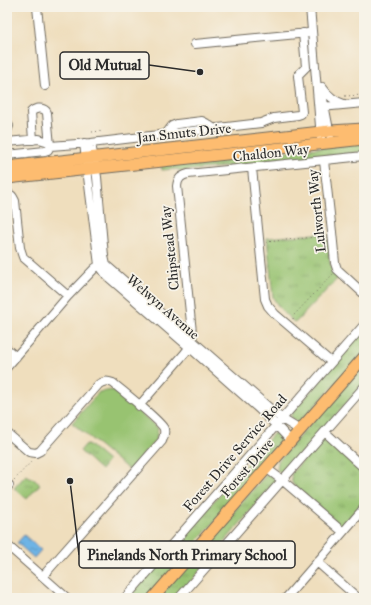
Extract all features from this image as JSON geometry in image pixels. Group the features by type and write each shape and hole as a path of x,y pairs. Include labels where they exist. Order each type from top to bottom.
{"main road":[{"name":"Jan Smuts Drive","path":"7,167 91,163 326,138 364,129"},
{"name":"Jan Smuts Drive","path":"7,178 91,163 218,144 326,138 364,139"},
{"name":"Forest Drive","path":"153,598 364,357"}],"street":[{"path":"37,7 44,86"},
{"path":"310,7 312,32 310,69 320,81 323,89 331,98 338,102 346,100 364,103"},
{"path":"195,44 312,32"},
{"path":"302,33 310,69 322,107"},
{"path":"7,142 43,139 49,144 88,143 261,123 274,118 301,114 302,110 298,76 299,74 310,69"},
{"path":"320,81 326,138"},
{"path":"322,107 346,100"},
{"path":"7,155 48,150 49,144 46,111 42,109 35,109 31,112 33,140"},
{"path":"211,129 218,144"},
{"name":"Welwyn Avenue","path":"88,143 102,264 107,276 191,344"},
{"name":"Chaldon Way","path":"182,176 188,174 364,156"},
{"name":"Lulworth Way","path":"324,160 335,263 337,269 364,294"},
{"path":"252,168 265,299 274,314 331,362"},
{"name":"Chipstead Way","path":"182,176 178,180 177,186 191,344"},
{"path":"7,194 10,194 15,201 20,248 23,256 68,296"},
{"path":"7,367 68,296 95,268 102,264"},
{"name":"Welwyn Avenue","path":"102,264 109,268 191,344 279,422 291,441"},
{"path":"89,274 97,273 107,276"},
{"name":"Forest Drive Service Road","path":"124,598 364,325"},
{"path":"139,406 191,344"},
{"path":"7,349 16,357"},
{"path":"7,433 29,452 41,451 99,384 108,381 113,383 162,425 164,430 162,441 88,521 43,576"},
{"path":"179,598 364,387"},
{"name":"Welwyn Avenue","path":"279,422 300,430"},
{"path":"325,432 364,468"},
{"path":"266,468 343,532"},
{"path":"286,598 364,508"},
{"path":"7,545 67,598"},
{"path":"317,562 358,598"}],"path":[{"path":"346,100 364,95"},
{"path":"92,132 100,131 100,139"},
{"path":"259,243 327,236 332,232"},
{"path":"291,328 294,315 337,269"},
{"path":"8,487 41,451"}],"green space":[{"path":"364,143 364,152 182,171 176,169 162,170 161,165"},
{"path":"327,233 330,263 333,270 339,277 295,323 285,314 273,297 267,238"},
{"path":"364,329 364,352 300,422 297,422 291,417 291,414"},
{"path":"364,363 364,384 284,473 279,472 277,469 278,461"},
{"path":"113,390 158,428 156,440 129,470 72,423 99,392"},
{"path":"274,433 281,433 285,439 284,443 147,598 128,598"},
{"path":"323,438 327,438 364,467 364,506 346,525 342,526 293,485 292,482 291,474"},
{"path":"86,444 88,444 108,461 101,470 80,451"},
{"path":"267,474 276,479 276,481 177,598 158,598"},
{"path":"26,475 40,484 27,499 14,488"}],"water":[{"path":"24,535 41,550 34,558 17,543"}],"place":[{"name":"Old Mutual","path":"200,72"},
{"name":"Pinelands North Primary School","path":"70,481"}]}
